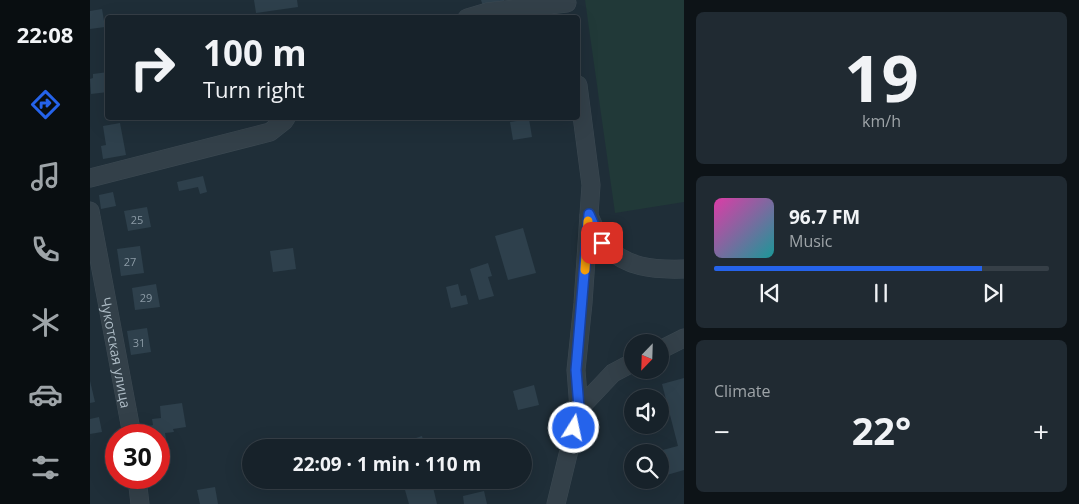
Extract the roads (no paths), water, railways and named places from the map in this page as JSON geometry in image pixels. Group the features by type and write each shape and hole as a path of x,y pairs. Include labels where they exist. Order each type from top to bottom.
{"street":[{"path":"479,15 495,11 567,7"},
{"path":"556,504 579,408 576,370 591,185 580,100"},
{"path":"90,178 270,132 285,120"},
{"name":"Чукотская улица","path":"90,211 130,424"},
{"path":"589,214 602,243 614,254 635,266 661,270 684,269"},
{"path":"669,346 684,338"},
{"path":"579,408 613,373 624,367"},
{"path":"138,489 140,504"}]}
